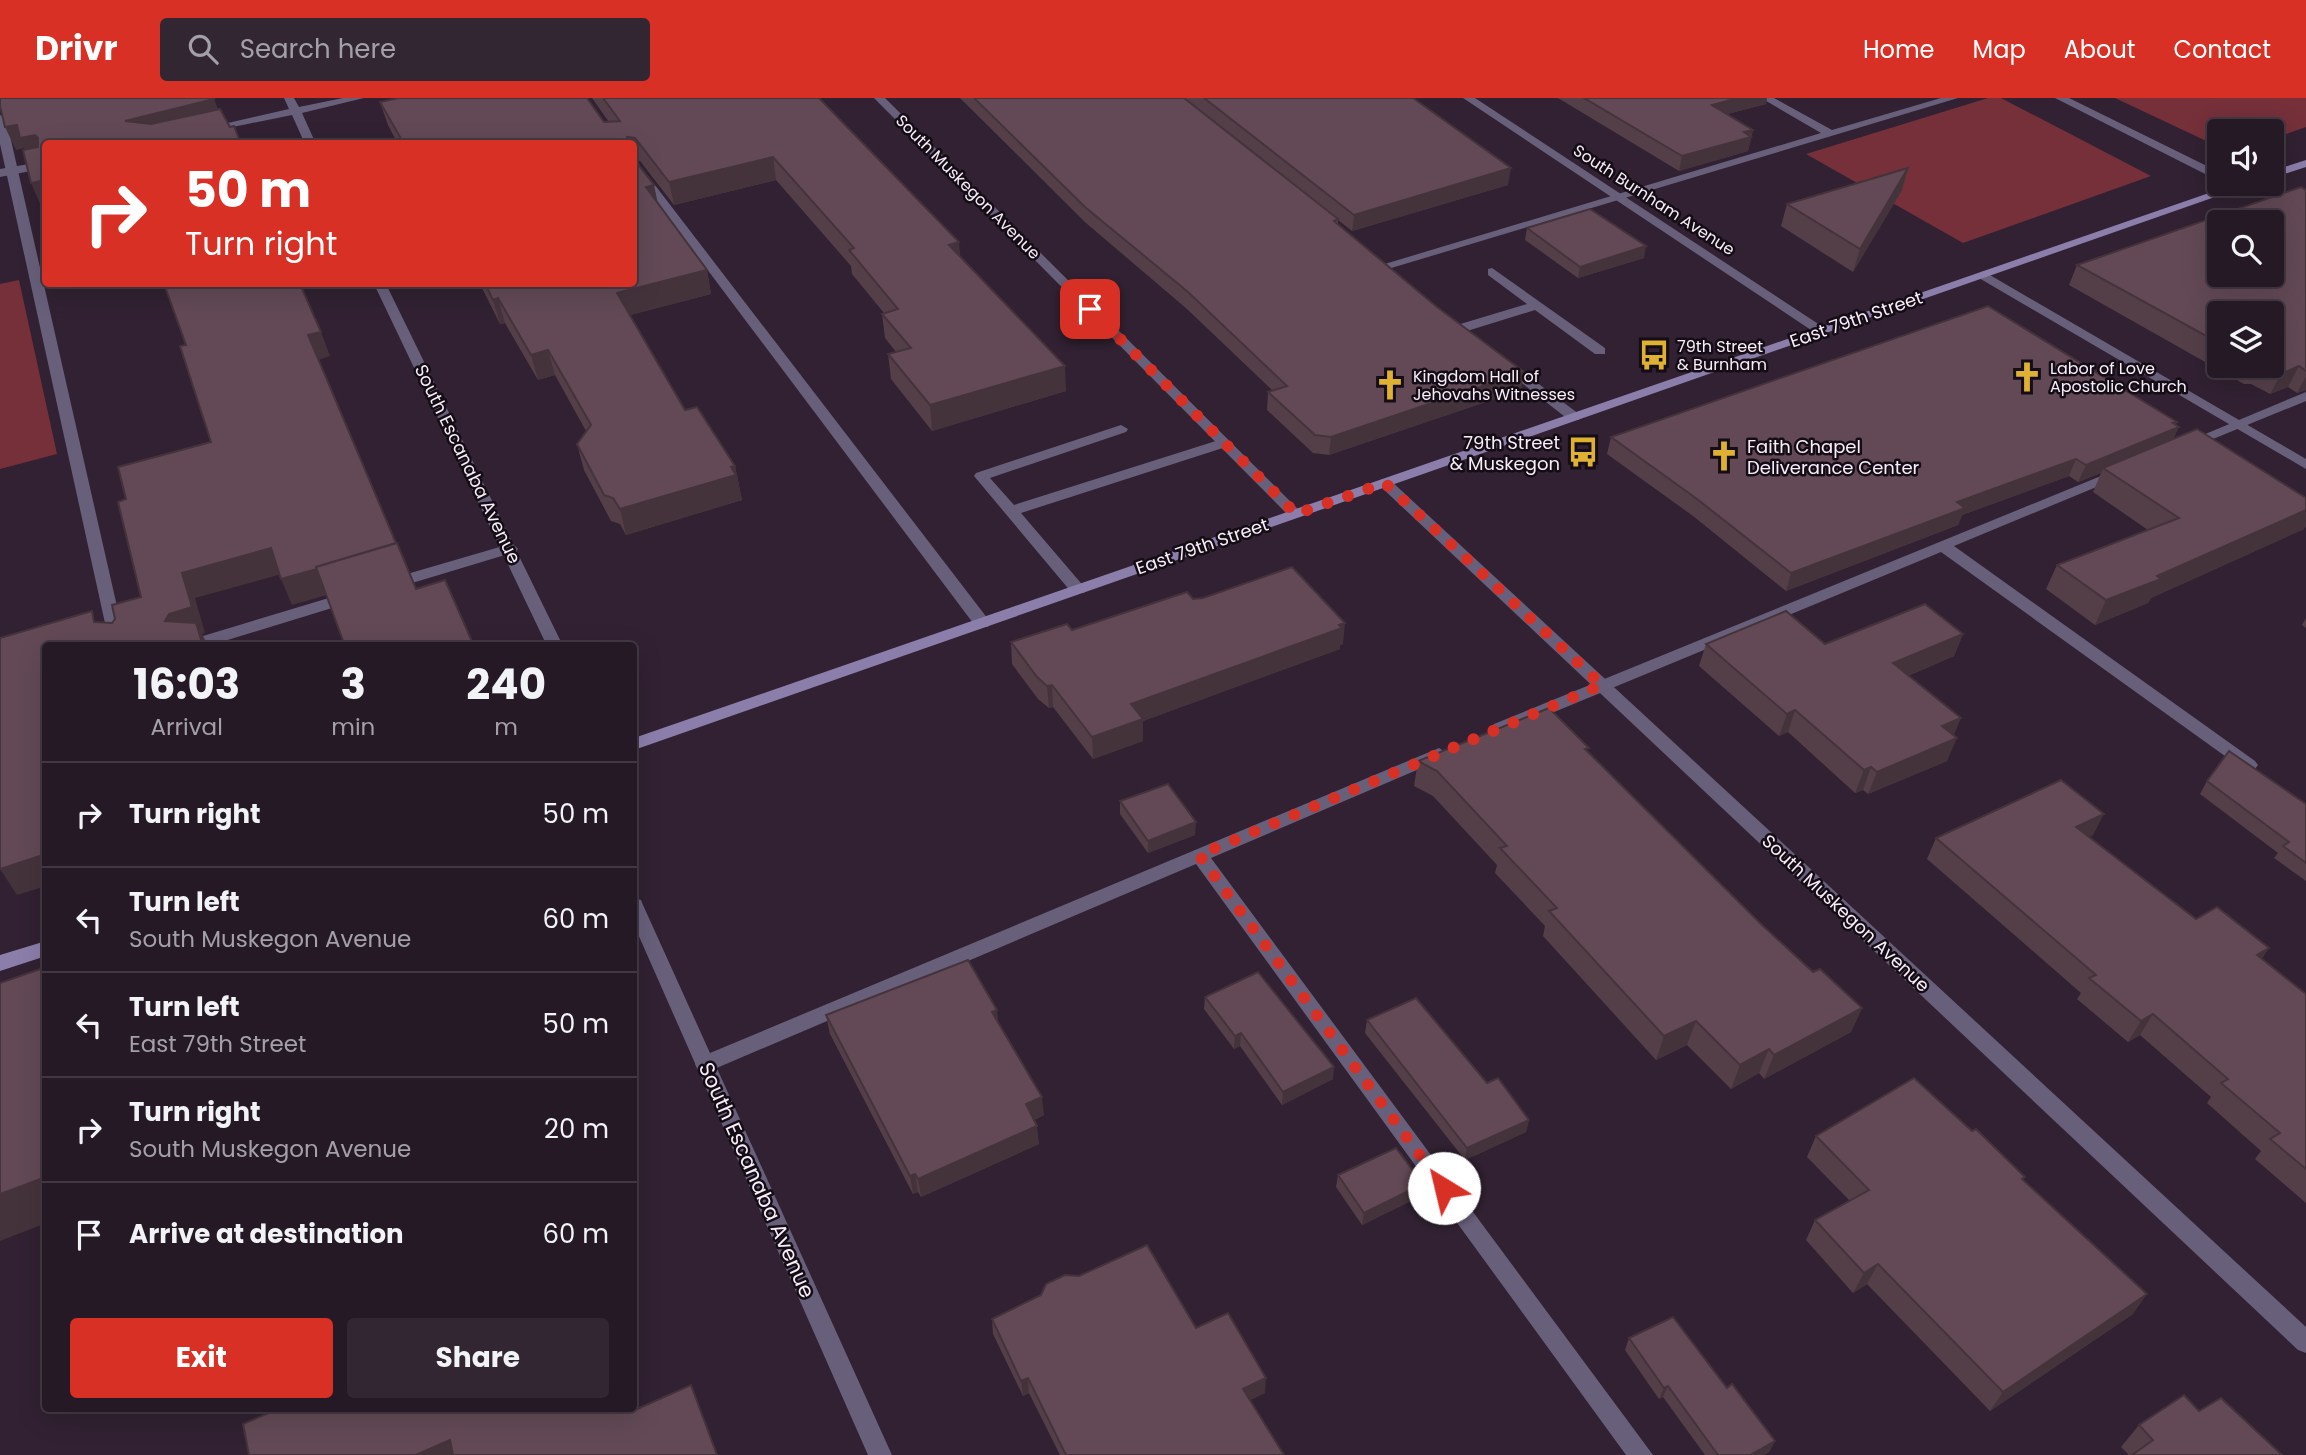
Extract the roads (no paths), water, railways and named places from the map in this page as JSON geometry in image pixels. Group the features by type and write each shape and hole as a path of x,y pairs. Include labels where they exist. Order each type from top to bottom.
{"main road":[{"path":"2284,171 2306,163"},
{"name":"East 79th Street","path":"637,743 2208,196"},
{"path":"0,963 42,949"}],"street":[{"path":"289,98 309,140"},
{"path":"196,132 359,98"},
{"name":"South Muskegon Avenue","path":"879,98 1296,514"},
{"name":"South Burnham Avenue","path":"1468,98 1822,331"},
{"path":"1766,98 1830,134"},
{"path":"1384,266 1953,98"},
{"path":"2060,98 2207,171"},
{"path":"0,118 6,172 117,642"},
{"path":"6,172 42,165"},
{"path":"637,169 982,623"},
{"path":"1492,272 1600,351"},
{"path":"1983,275 2306,465"},
{"name":"South Escanaba Avenue","path":"381,287 553,642"},
{"path":"1450,318 1467,332 1538,305"},
{"path":"1491,351 1574,417"},
{"path":"2174,450 2306,396"},
{"path":"1078,589 981,475 1121,429"},
{"path":"1011,511 1224,443"},
{"path":"1482,736 2137,465"},
{"name":"South Muskegon Avenue","path":"1385,483 2306,1342"},
{"path":"1942,545 2262,775"},
{"path":"202,642 510,549"},
{"path":"705,1064 1456,747"},
{"path":"1199,855 1641,1455"},
{"name":"South Escanaba Avenue","path":"637,912 880,1455"}],"place":[{"name":"79th Street & Burnham","path":"1654,355"},
{"name":"Labor of Love Apostolic Church","path":"2027,377"},
{"name":"Kingdom Hall of Jehovahs Witnesses","path":"1390,385"},
{"name":"79th Street & Muskegon","path":"1583,452"},
{"name":"Faith Chapel Deliverance Center","path":"1724,456"}]}
